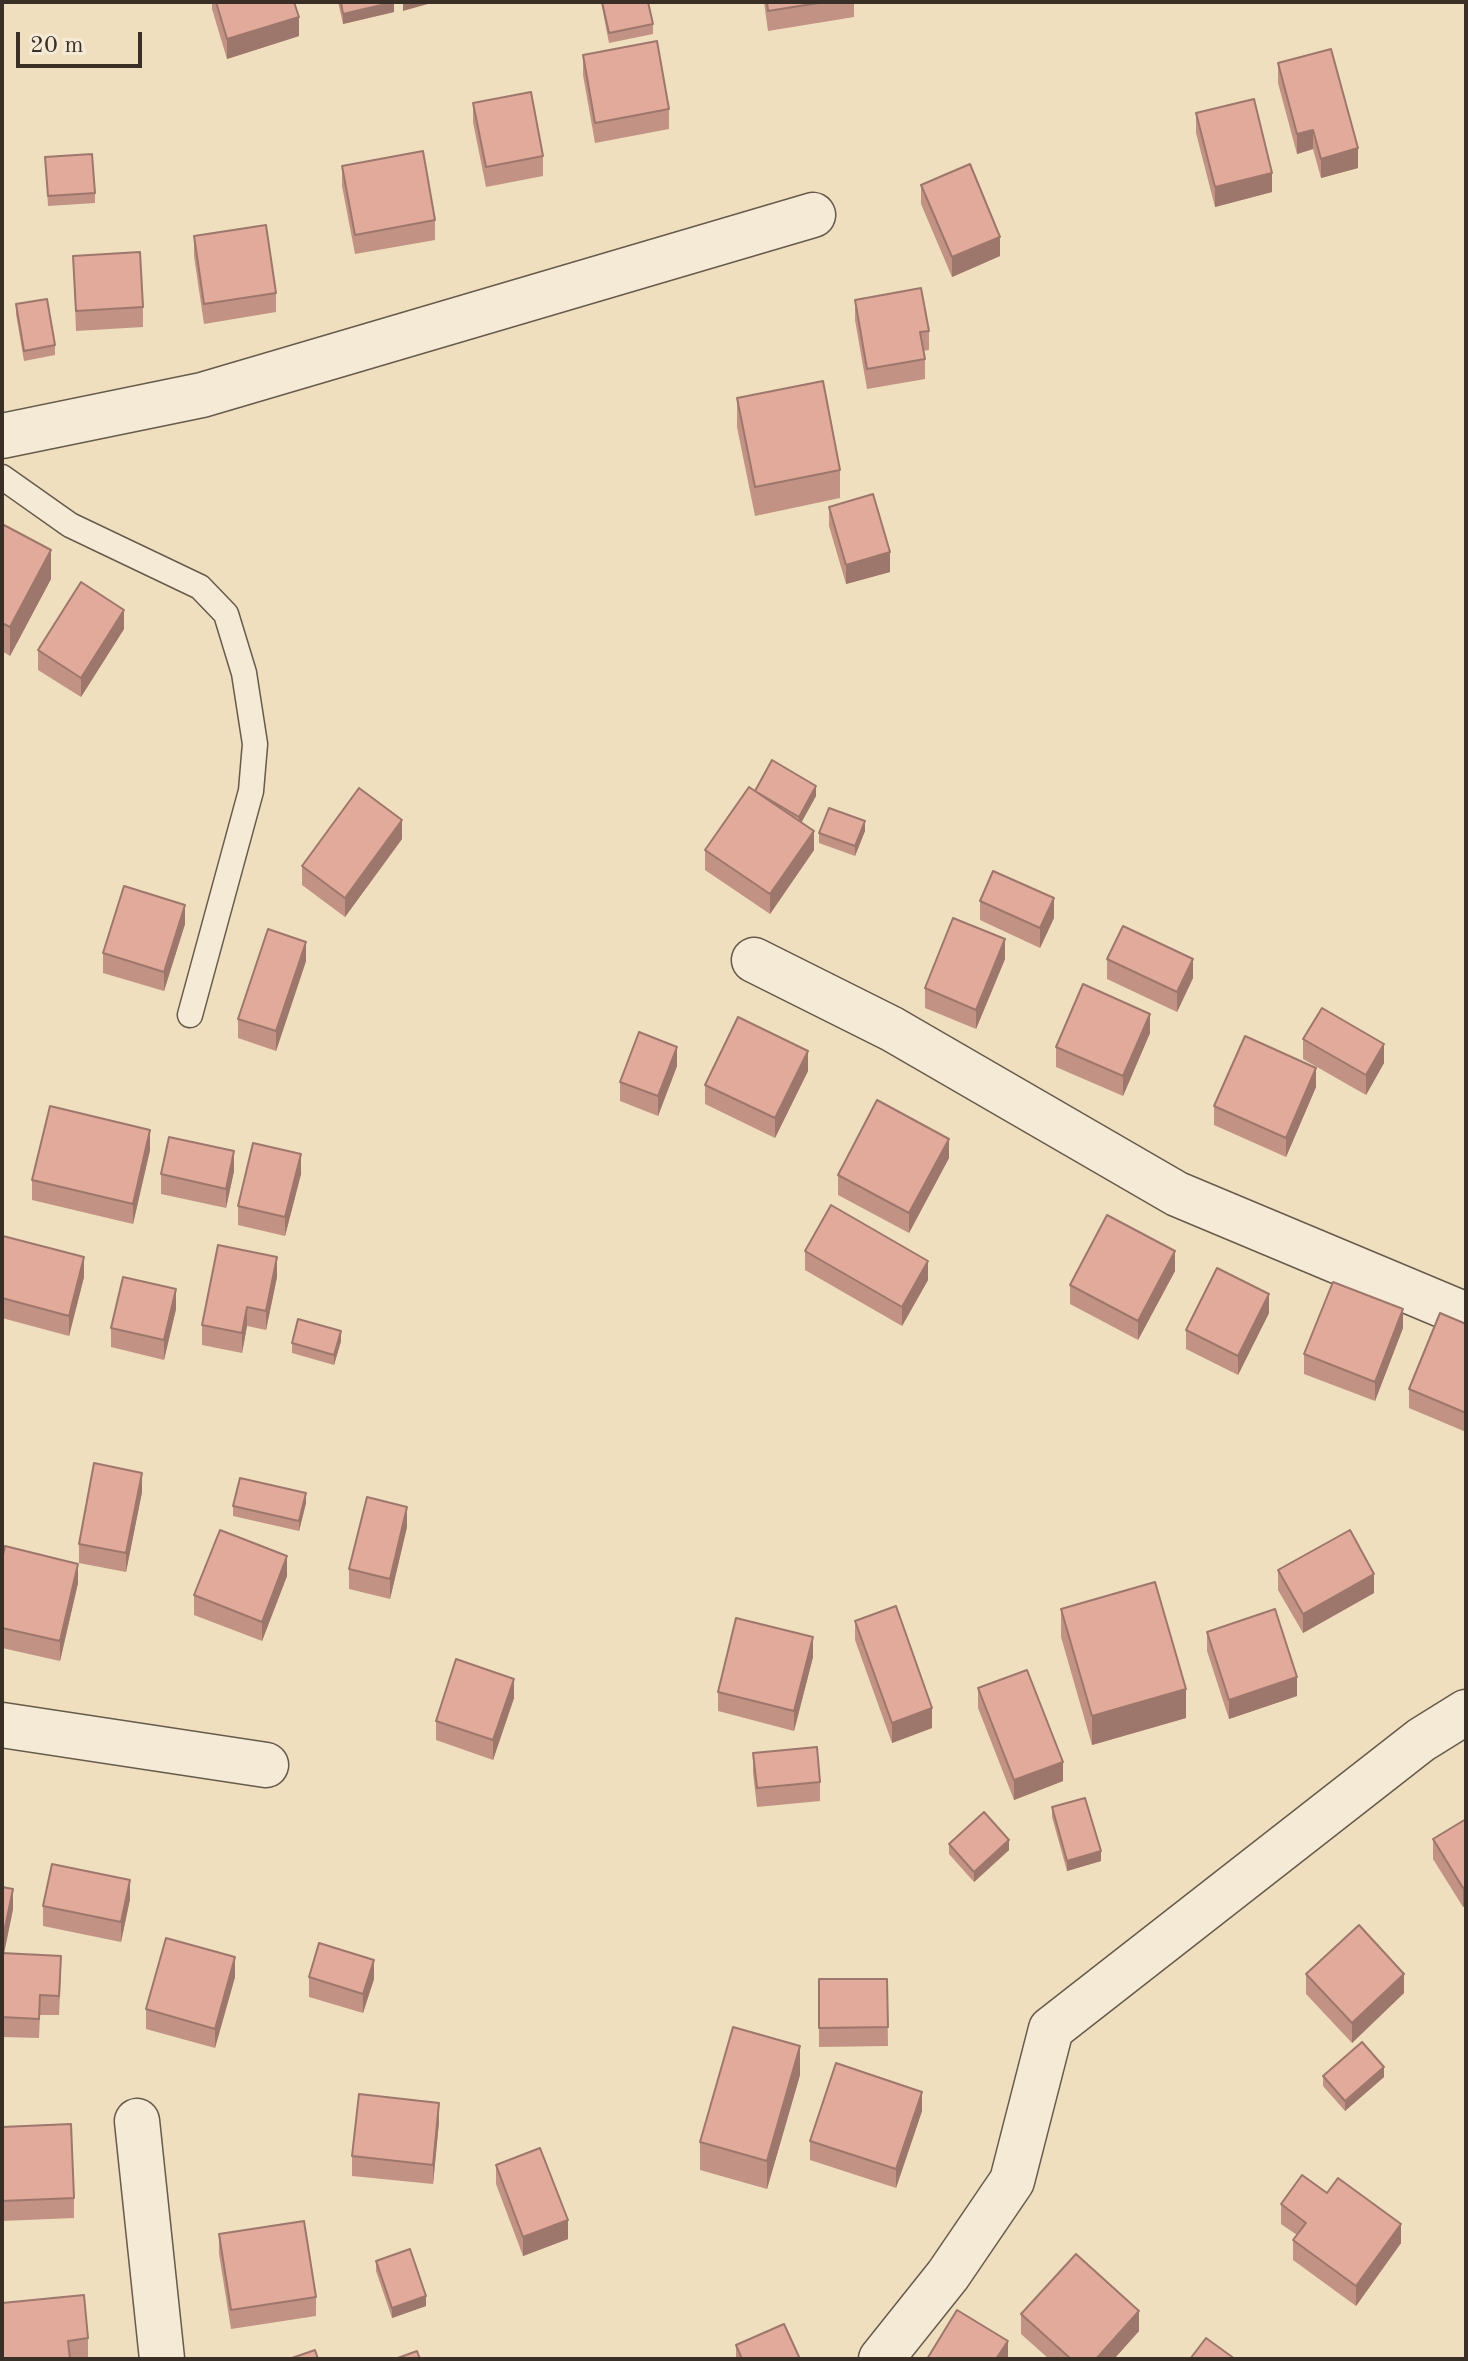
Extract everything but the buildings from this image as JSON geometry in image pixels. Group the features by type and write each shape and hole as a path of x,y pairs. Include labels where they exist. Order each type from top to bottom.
{"street":[{"path":"2,436 202,395 813,215"},
{"path":"754,960 892,1029 1177,1194 1466,1315"},
{"path":"881,2359 948,2275 1012,2181 1051,2029 1421,1740 1466,1712"},
{"path":"2,1725 266,1765"},
{"path":"137,2121 162,2359"}],"lane":[{"path":"2,477 70,525 200,587 226,614 244,673 255,744 251,791 190,1015"}]}
